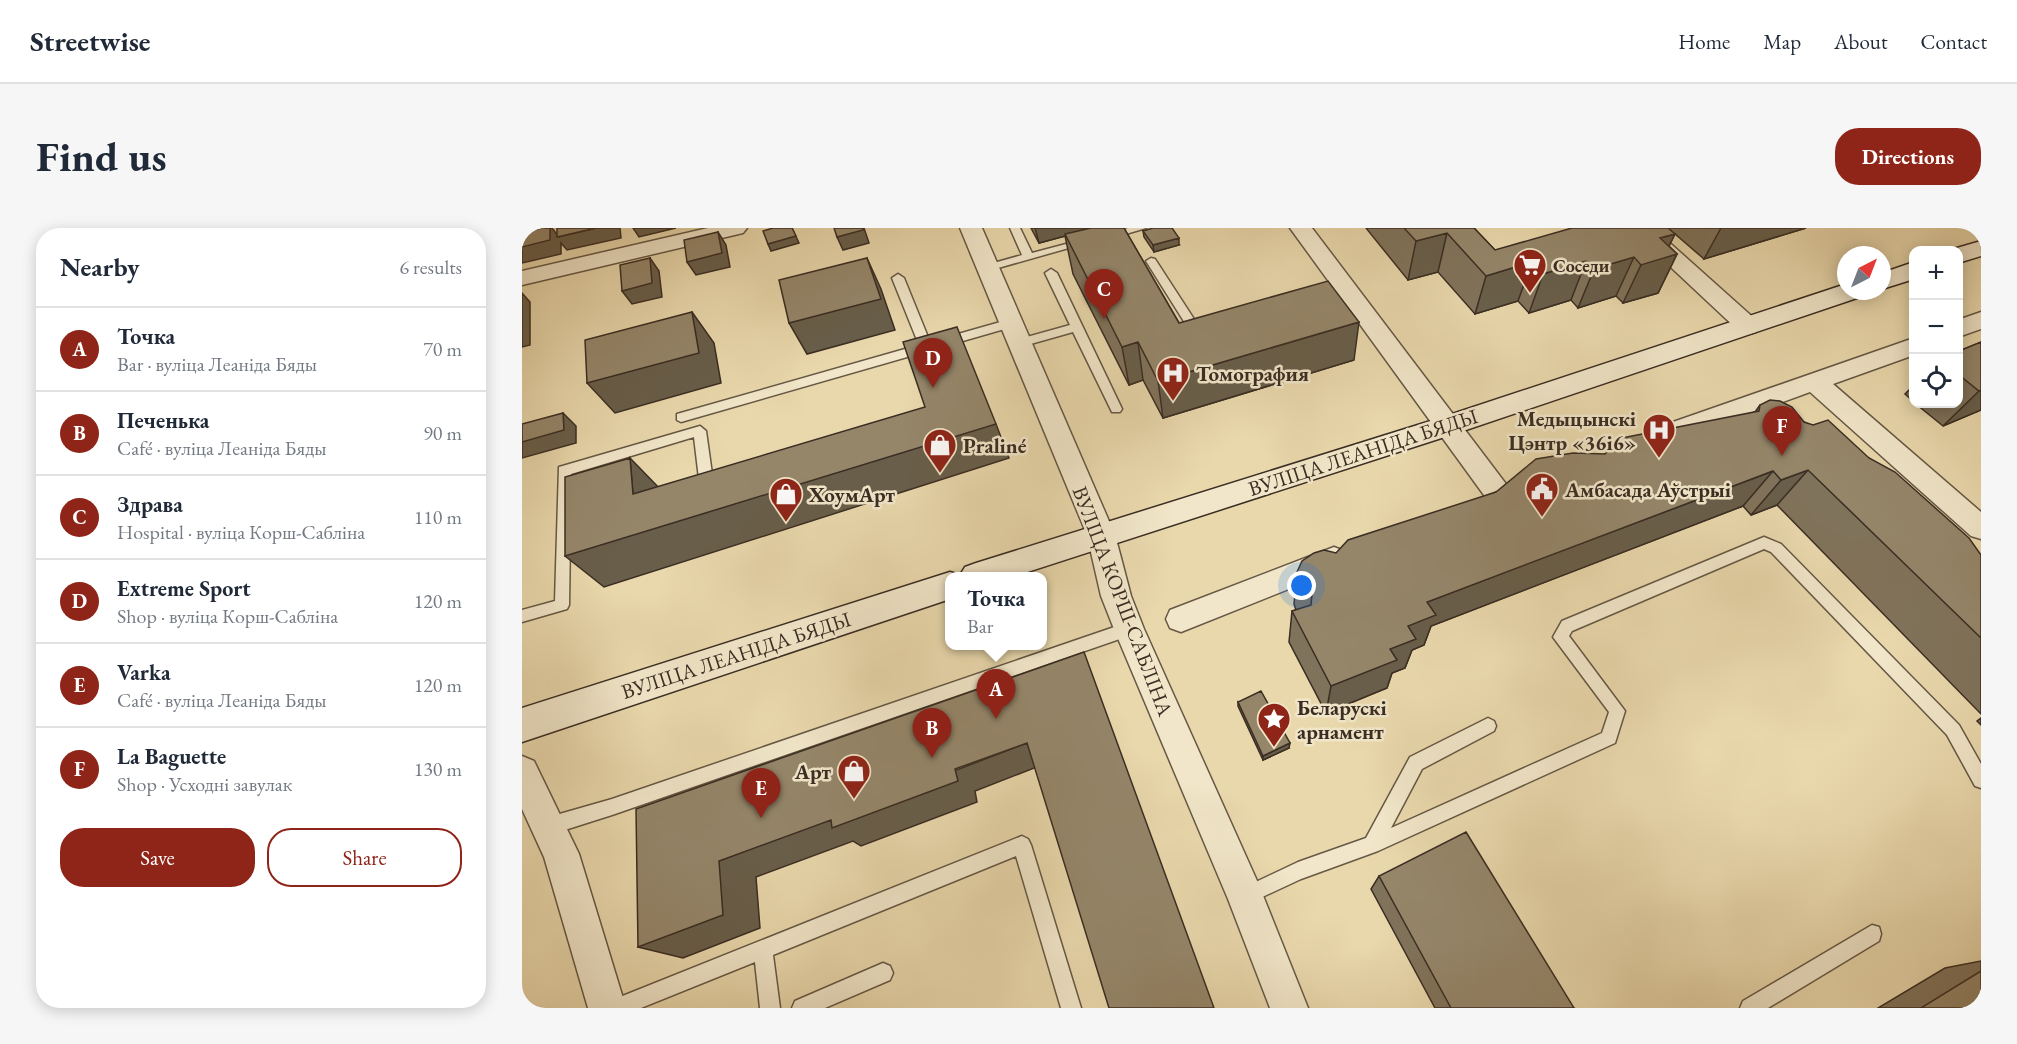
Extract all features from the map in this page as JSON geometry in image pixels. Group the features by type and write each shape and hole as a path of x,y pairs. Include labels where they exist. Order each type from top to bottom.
{"main road":[{"path":"1963,255 1981,248"},
{"path":"1891,277 1909,272"},
{"name":"ВУЛІЦА ЛЕАНІДА БЯДЫ","path":"988,572 1447,426 1837,296"},
{"name":"ВУЛІЦА ЛЕАНІДА БЯДЫ","path":"522,725 945,587"}],"street":[{"path":"522,278 736,228"},
{"name":"ВУЛІЦА КОРШ-САБЛІНА","path":"971,228 1101,535 1116,596 1129,629 1245,896 1288,1008"},
{"path":"1301,228 1344,295 1499,495"},
{"path":"1640,228 1748,326"},
{"path":"1963,327 1981,320"},
{"path":"1632,447 1909,348"},
{"path":"1814,382 1981,528"},
{"path":"1181,619 1357,550"},
{"path":"522,772 549,826 571,882 608,1008"}],"lane":[{"path":"1015,228 1028,257"},
{"path":"987,268 1141,228"},
{"path":"1151,261 1197,336 1208,333"},
{"path":"1051,273 1116,409"},
{"path":"898,278 926,347"},
{"path":"681,417 926,347 1016,333 1078,327"},
{"path":"522,616 562,605 564,471 700,431 707,487 729,481"},
{"path":"1245,896 1298,871 1371,845 1609,738 1617,711 1561,637 1567,626 1764,543 1776,548 1953,730 1981,780"},
{"path":"549,826 612,807 1129,629"},
{"path":"1371,845 1416,763 1488,726"},
{"path":"617,1008 1022,845 1071,1008"},
{"path":"1750,1008 1872,934"},
{"path":"763,948 770,1008"},
{"path":"802,1008 883,973"}],"building":[{"path":"550,228 550,240 522,247 522,233"},
{"path":"557,228 596,228 557,237"},
{"path":"773,228 792,228 796,236 768,244 763,231"},
{"path":"834,228 863,228 863,230 837,237"},
{"path":"1091,228 1124,228 1179,323 1328,281 1359,322 1158,381 1138,342 1122,347 1065,234"},
{"path":"1153,228 1172,228 1179,238 1153,245 1143,231"},
{"path":"1404,228 1474,228 1495,250 1572,228 1668,228 1675,234 1660,238 1677,254 1641,265 1634,257 1594,269 1586,261 1543,274 1532,262 1486,276 1447,233 1416,241"},
{"path":"718,232 722,253 687,262 684,240"},
{"path":"650,258 652,283 622,291 620,265"},
{"path":"867,258 881,299 789,323 779,280"},
{"path":"692,312 699,353 587,383 585,340"},
{"path":"957,327 996,424 565,556 565,477 630,458 633,494 925,407 903,342"},
{"path":"1981,342 1981,390 1979,391 1963,378 1963,349"},
{"path":"1770,400 1780,401 1792,407 1804,422 1813,425 1828,420 1869,458 1895,472 1969,538 1981,555 1981,638 1808,470 1781,480 1773,471 1427,602 1436,615 1408,626 1416,639 1390,649 1397,660 1331,686 1292,611 1311,605 1312,595 1300,585 1297,572 1302,561 1314,553 1324,550 1336,553 1348,540 1496,492 1536,459 1573,453 1605,454 1622,438 1759,411 1760,405"},
{"path":"563,413 564,430 522,442 522,424"},
{"path":"1084,652 1214,1008 1109,1008 1027,743 955,769 958,781 832,828 831,820 719,861 723,915 638,947 636,809"},
{"path":"1261,691 1290,743 1263,756 1238,702"},
{"path":"1466,832 1574,1008 1451,1008 1379,876"},
{"path":"1981,971 1981,1008 1921,1008"}],"place":[{"name":"Соседи","path":"1530,294"},
{"name":"Здрава","path":"1104,319"},
{"name":"Extreme Sport","path":"933,388"},
{"name":"Томография","path":"1173,402"},
{"name":"La Baguette","path":"1782,456"},
{"name":"Медыцынскі Цэнтр «36і6»","path":"1659,459"},
{"name":"Praliné","path":"940,474"},
{"name":"Амбасада Аўстрыі","path":"1542,518"},
{"name":"ХоумАрт","path":"786,523"},
{"name":"Точка","path":"996,719"},
{"name":"Беларускі арнамент","path":"1274,748"},
{"name":"Печенька","path":"932,758"},
{"name":"Арт","path":"854,800"},
{"name":"Varka","path":"761,818"}]}
